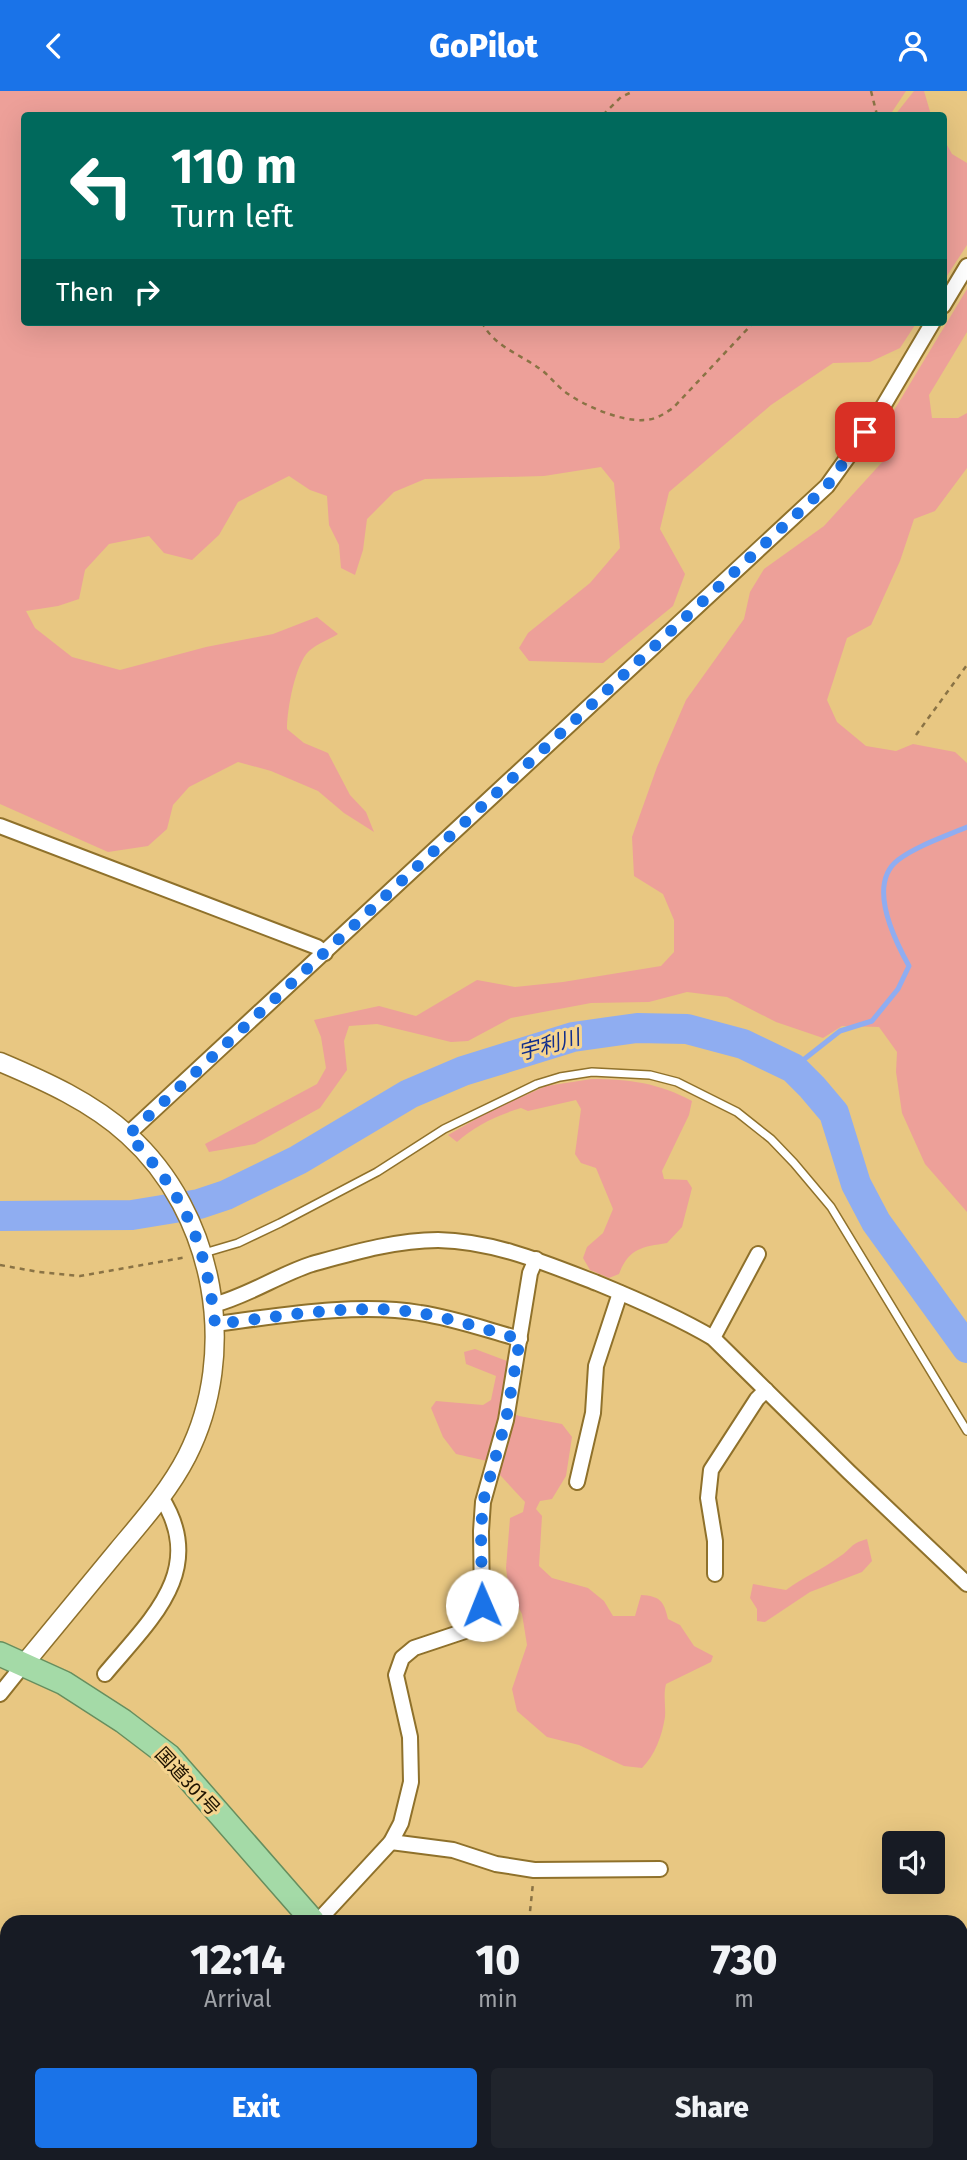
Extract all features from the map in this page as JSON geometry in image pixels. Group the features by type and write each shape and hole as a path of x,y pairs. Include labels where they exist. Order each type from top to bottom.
{"highway":[{"name":"国道301号","path":"0,1654 64,1683 123,1721 169,1756 308,1915"}],"street":[{"path":"947,299 967,266"},
{"path":"128,1135 827,486 878,415 931,326"},
{"path":"0,825 317,947 325,953"},
{"path":"0,1062 75,1096 128,1135 154,1161 183,1207 202,1248 215,1324 213,1372 205,1412 187,1455 161,1497 0,1695"},
{"path":"213,1305 311,1265 379,1247 417,1241 465,1243 503,1249 537,1259 686,1322 713,1338 967,1584"},
{"path":"713,1338 758,1254"},
{"path":"324,1915 391,1842 401,1823 411,1782 410,1737 396,1675 402,1658 414,1648 465,1631 478,1621 482,1605 483,1502 506,1420 530,1273 537,1259"},
{"path":"577,1482 593,1413 596,1366 620,1293"},
{"path":"215,1324 293,1314 378,1310 420,1313 520,1339"},
{"path":"715,1574 715,1541 708,1498 711,1470 766,1390"},
{"path":"105,1674 150,1619 175,1580 179,1556 175,1524 161,1497"},
{"path":"391,1842 453,1850 496,1864 534,1870 660,1869"}],"lane":[{"path":"202,1248 238,1243 280,1223 377,1172 444,1129 537,1084 592,1072 650,1075 677,1082 737,1112 771,1139 817,1188 967,1431"}],"path":[{"path":"606,112 621,97 634,91"},
{"path":"871,91 876,112"},
{"path":"484,326 500,344 543,370 579,403 642,421 657,417 673,408 750,326"},
{"path":"916,735 967,665"},
{"path":"0,1265 80,1276 202,1248"},
{"path":"530,1915 534,1870"}],"shaded area":[{"path":"0,91 906,91 892,112 21,112 21,326 914,326 900,348 870,362 833,363 771,405 669,492 660,529 685,574 673,606 603,663 529,661 519,648 528,633 590,583 620,548 614,483 601,467 544,476 425,479 394,492 367,519 363,550 355,575 341,568 339,545 329,525 327,496 310,490 289,476 238,502 219,535 192,560 164,553 149,536 109,544 85,570 79,599 58,606 26,611 35,628 72,657 120,670 206,647 273,634 317,617 338,634 312,648 304,657 293,688 287,729 304,743 328,753 350,795 366,812 374,832 344,813 318,791 271,771 238,762 189,787 173,805 167,829 148,846 108,852 0,804"},
{"path":"914,91 924,91 930,112 897,112"},
{"path":"947,145 952,154 967,163 967,245 947,276"},
{"path":"967,289 967,332 929,395 932,418 958,418 967,413 967,468 935,511 914,519 900,561 871,625 847,638 827,700 837,722 866,746 896,751 913,744 955,752 967,763 967,1212 925,1164 902,1113 896,1072 897,1052 879,1027 842,1026 823,1038 776,1022 727,997 687,992 649,1002 591,1003 511,1018 468,1041 451,1042 377,1024 349,1026 344,1041 347,1070 320,1108 255,1144 209,1152 205,1144 317,1084 326,1068 321,1037 314,1020 379,1006 416,1016 477,980 515,987 563,982 661,966 674,952 674,920 663,894 634,876 632,837 657,767 686,700 744,619 750,592 764,569 824,526 895,448 893,412"},
{"path":"592,1079 644,1083 692,1101 689,1115 662,1171 664,1179 687,1180 692,1188 682,1227 667,1243 637,1250 627,1259 619,1274 609,1278 590,1270 583,1258 587,1247 603,1233 613,1209 596,1168 581,1163 575,1154 581,1109 576,1100 528,1111 521,1108 512,1111 479,1126 457,1142 448,1135 490,1111 546,1086"},
{"path":"475,1349 507,1361 504,1409 519,1416 562,1424 572,1437 566,1476 552,1499 540,1501 536,1509 542,1516 539,1566 552,1578 588,1588 604,1601 613,1616 635,1616 641,1595 657,1598 663,1604 668,1619 680,1625 694,1646 713,1656 711,1662 666,1684 662,1731 654,1751 642,1768 624,1766 579,1745 547,1737 517,1711 512,1689 527,1645 522,1614 509,1590 506,1568 510,1518 523,1512 525,1502 487,1461 456,1454 443,1437 431,1408 436,1401 483,1405 491,1400 496,1376 466,1364 464,1352"},
{"path":"867,1539 872,1561 862,1572 810,1592 765,1622 757,1621 757,1609 750,1598 753,1584 786,1590"}],"waterway":[{"path":"793,1068 840,1031 872,1021 898,989 909,966 886,912 884,897 889,870 913,850 967,827"},
{"name":"宇利川","path":"0,1216 132,1215 199,1204 226,1195 298,1160 409,1094 463,1071 573,1037 637,1028 687,1029 743,1044 793,1068 812,1087 834,1113 856,1184 876,1222 967,1348"}],"route":[{"path":"482,1605 483,1502 506,1420 520,1339 420,1313 378,1310 293,1314 215,1324 208,1274 200,1243 183,1207 154,1161 128,1135 827,486 865,432"}]}
